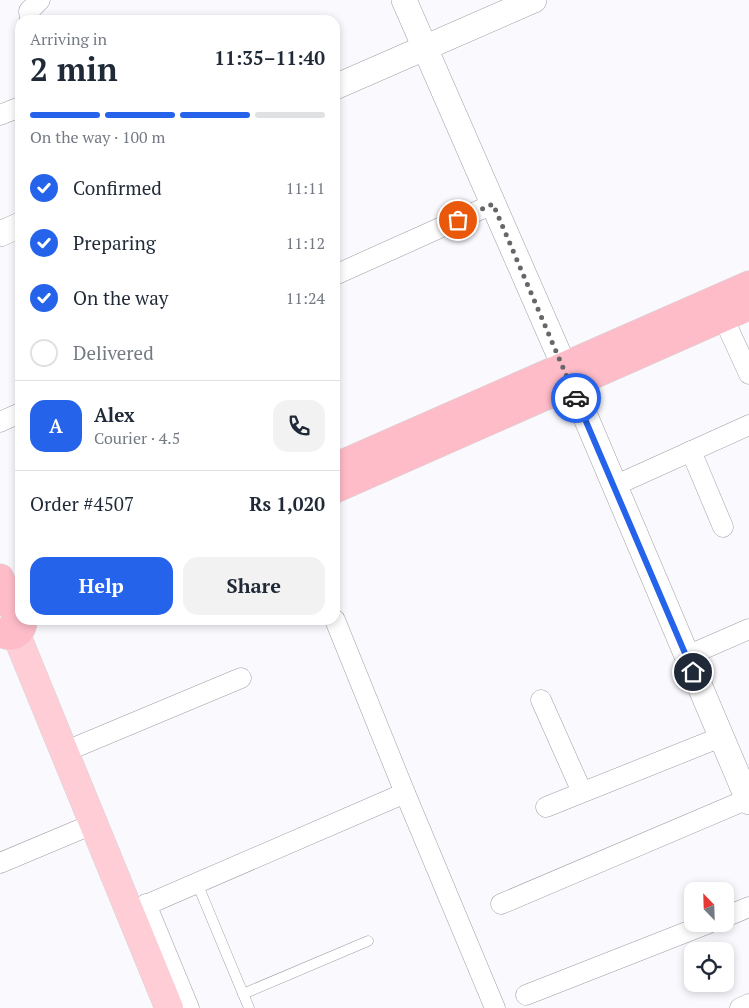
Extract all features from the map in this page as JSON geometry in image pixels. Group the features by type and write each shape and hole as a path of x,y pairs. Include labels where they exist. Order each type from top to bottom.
{"highway":[{"path":"340,486 749,285"},
{"path":"340,465 567,375 749,306"},
{"path":"0,578 14,618"}],"main road":[{"path":"17,625 93,824 138,908 169,1008"}],"street":[{"path":"29,15 29,11 40,0"},
{"path":"404,0 567,375 721,737 748,795 502,904"},
{"path":"340,85 534,0"},
{"path":"0,115 15,109"},
{"path":"340,273 493,204"},
{"path":"0,234 15,227"},
{"path":"723,317 749,374"},
{"path":"0,422 15,415"},
{"path":"614,486 749,425"},
{"path":"691,452 723,527"},
{"path":"337,625 495,1008"},
{"path":"686,656 749,628"},
{"path":"64,752 241,678"},
{"path":"541,700 582,792"},
{"path":"546,807 721,737"},
{"path":"189,1008 138,908 405,793"},
{"path":"0,863 93,824"},
{"path":"734,913 749,907"},
{"path":"526,995 687,932"},
{"path":"740,1008 749,1004"}],"lane":[{"path":"197,883 249,1008"},
{"path":"243,994 368,941"}],"way so far":[{"path":"458,220 493,204 564,366 576,398"}],"route":[{"path":"576,398 693,672"}]}
